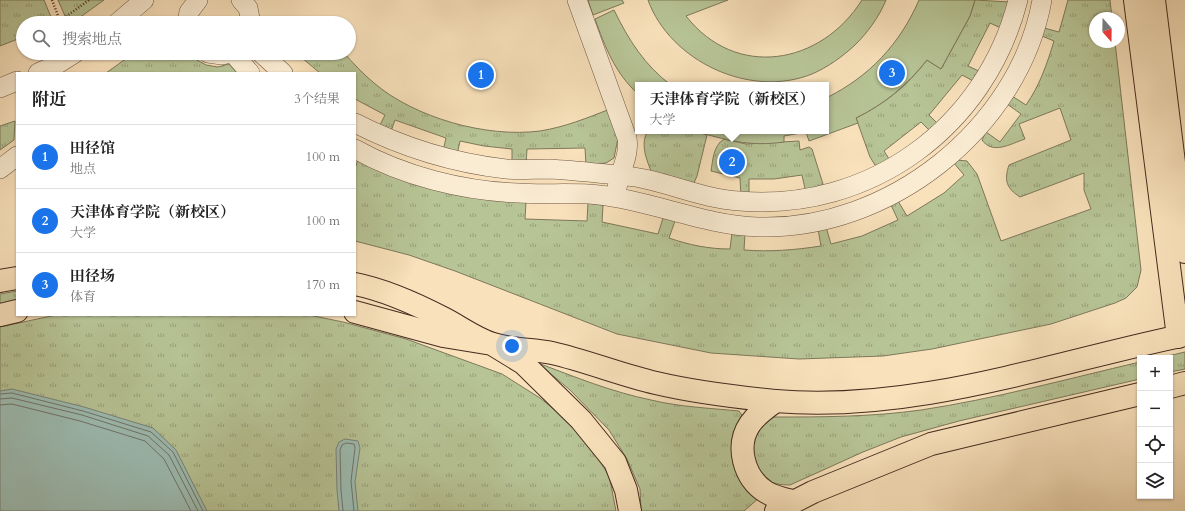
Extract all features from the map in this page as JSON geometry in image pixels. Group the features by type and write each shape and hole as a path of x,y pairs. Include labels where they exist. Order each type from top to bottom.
{"main road":[{"path":"356,312 443,336 552,353 657,384 718,394 776,401 822,403 887,398 981,383 1181,336 1135,0"},
{"path":"1154,0 1185,252"},
{"path":"0,281 16,278"},
{"path":"356,284 406,301 442,317 523,362 581,420 615,462 626,490 630,511"},
{"path":"0,315 16,311"},
{"path":"1173,386 1185,383"},
{"path":"776,401 761,411 749,425 742,449 743,461 756,483 784,506 931,444 1137,395"}],"lane":[{"path":"125,16 144,0"},
{"path":"242,0 248,8 250,16"},
{"path":"577,0 627,138 628,153 619,176 615,198"},
{"path":"356,123 400,144 456,161 507,169 548,169 646,179 704,196 757,202 791,201 813,198 841,190 876,176 895,166 931,141 966,106 991,68 1014,19 1018,0"},
{"path":"356,149 393,167 463,187 519,194 569,193 615,198 686,216 757,227 792,225 826,219 877,202 896,193 922,177 948,157 968,138 988,116 1006,91 1033,36 1042,0"},
{"path":"40,72 64,60"},
{"path":"238,60 249,72"},
{"path":"269,60 282,72"},
{"path":"0,169 16,157"}],"path":[{"path":"52,0 58,16"},
{"path":"67,16 89,0"}],"green space":[{"path":"0,0 44,0 51,16 16,16 16,40 0,46"},
{"path":"58,0 104,0 82,16 65,16"},
{"path":"588,0 622,0 624,3 593,15"},
{"path":"648,0 728,0 686,16 706,36 729,50 753,56 777,56 801,51 824,39 845,22 862,0 886,0 877,18 864,35 855,45 835,61 812,74 788,80 763,82 739,78 715,69 693,57 674,41 659,22"},
{"path":"919,0 975,0 970,16 941,69 927,60 895,93 877,106 856,118 858,123 829,134 829,96 842,90 856,80 882,58 893,45"},
{"path":"975,0 1010,2 1003,29 990,23 968,66 981,72 975,82 962,75 929,115 939,125 931,132 921,122 884,151 891,162 881,166 875,165 870,157 856,118 886,100 904,86 927,60 941,69 970,16"},
{"path":"1068,0 1110,0 1111,12 1089,12 1089,48 1116,48 1141,270 1137,287 1126,298 1051,324 932,349 883,356 799,359 711,353 617,334 455,271 409,255 356,241 356,165 358,160 526,202 525,219 587,221 588,203 603,205 602,222 658,234 663,218 675,221 669,238 692,245 730,249 732,233 745,234 744,250 763,251 792,250 821,246 818,229 826,227 831,244 862,236 898,220 891,205 898,201 907,216 944,193 964,175 953,162 957,160 967,161 977,174 1001,241 1091,209 1084,190 1084,173 1020,197 1015,194 1007,183 1009,165 1071,140 1060,108 1019,124 1025,139 996,148 991,147 982,140 986,132 1000,142 1021,114 1007,104 1012,96 1026,105 1035,90 1043,74 1054,41 1042,36 1044,28 1059,32"},
{"path":"614,10 631,41 645,61 667,82 635,82 635,91 623,77 612,59 595,19"},
{"path":"124,60 197,60 206,65 218,67 229,64 236,72 107,72"},
{"path":"304,60 351,60 370,80 410,106 452,123 497,131 540,131 567,125 610,109 619,133 614,158 606,163 586,165 585,148 527,149 526,164 512,164 512,149 484,146 460,141 457,155 443,151 446,138 395,120 390,134 378,129 385,115 356,100 356,72 319,72"},
{"path":"15,121 14,140 0,150 0,126"},
{"path":"647,134 707,135 697,176 693,185 651,171 644,146"},
{"path":"706,134 795,134 784,136 784,142 760,144 738,142"},
{"path":"807,134 828,134 809,141"},
{"path":"724,139 746,144 799,141 800,150 809,147 812,149 823,184 820,188 806,193 802,175 774,179 749,179 749,197 741,197 740,178 711,171 716,149 720,142"},
{"path":"16,291 16,302 0,308 0,294"},
{"path":"51,316 314,316 343,322 406,339 502,374 540,398 576,427 609,475 616,511 0,511 0,327"},
{"path":"1185,352 1185,369 1173,371 1172,355"},
{"path":"538,363 594,384 636,397 695,407 739,411 744,418 735,429 734,464 739,478 759,498 744,511 641,511 640,489 627,459 609,430 570,390"},
{"path":"1137,363 1137,380 959,421 901,437 863,452 790,485 776,484 770,481 758,470 754,462 752,454 755,436 759,428 772,417 828,417 902,412 921,410 1003,394"}],"water":[{"path":"12,389 84,407 153,428 176,450 207,511 0,511 0,391"},
{"path":"345,439 358,441 360,448 355,482 358,511 339,511 336,449 339,442"}],"place":[{"name":"田径场","path":"892,73"},
{"name":"田径馆","path":"481,75"},
{"name":"天津体育学院（新校区）","path":"732,162"}]}
